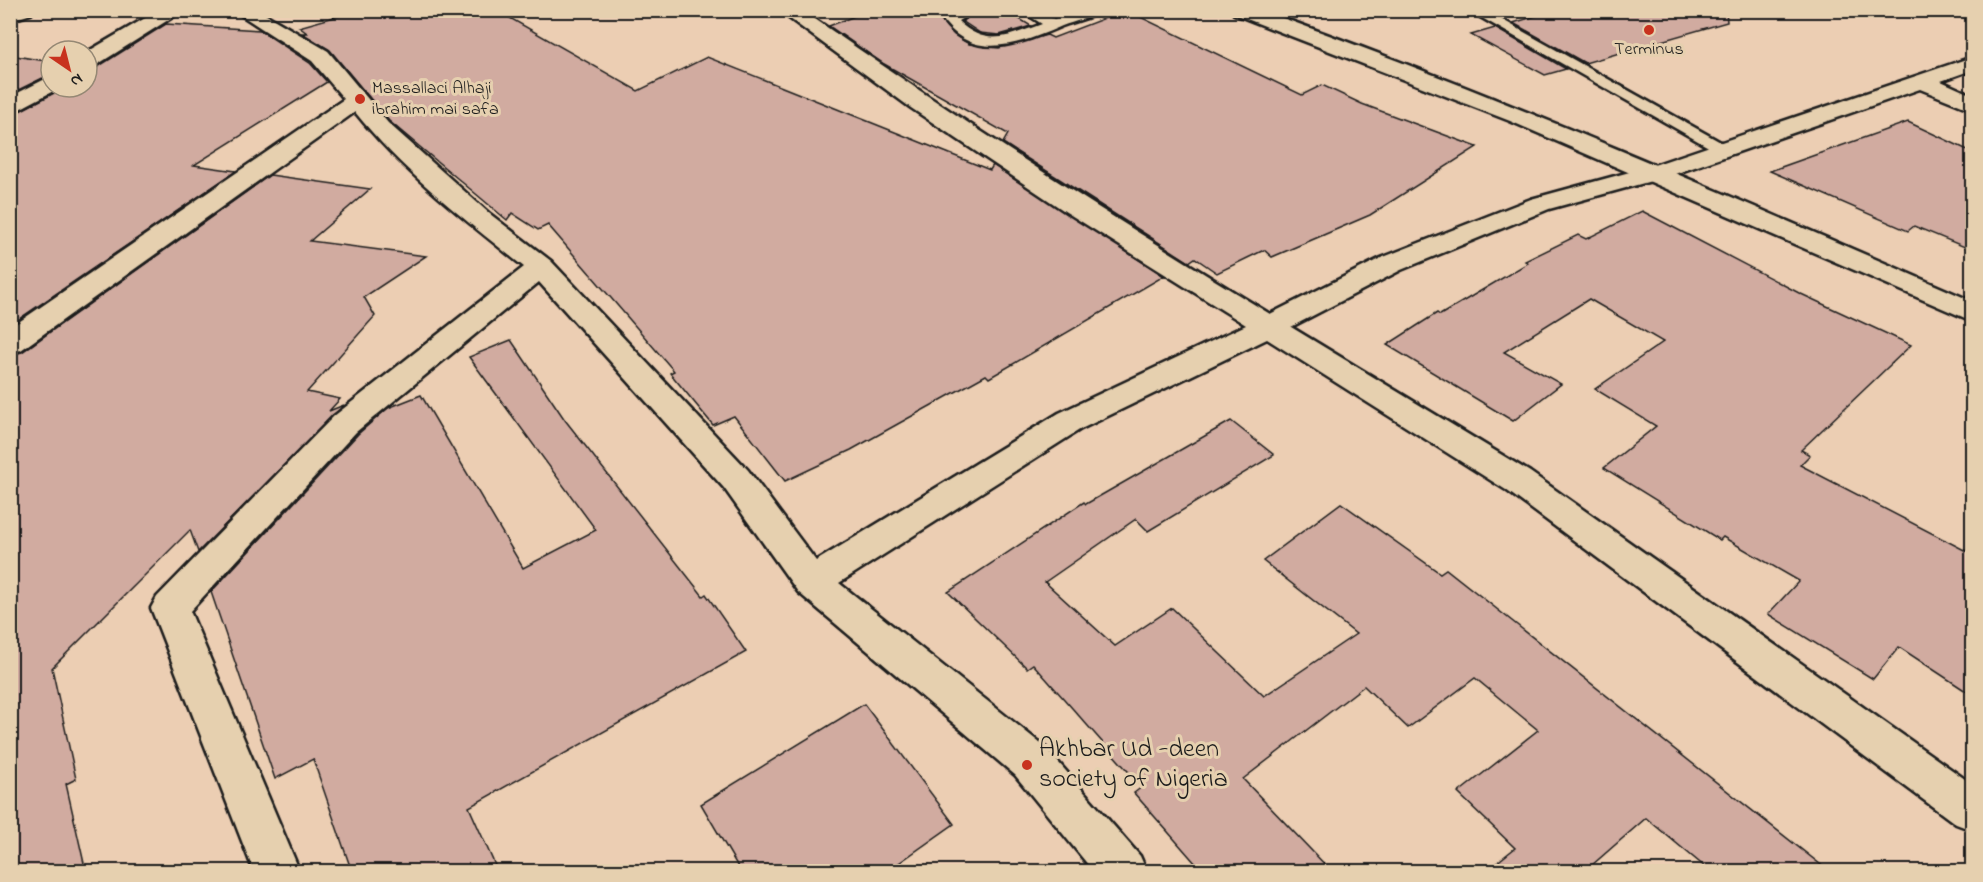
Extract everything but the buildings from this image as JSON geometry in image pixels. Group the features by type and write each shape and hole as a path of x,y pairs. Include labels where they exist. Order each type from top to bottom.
{"street":[{"path":"10,15 24,10"},
{"path":"99,54 174,10"},
{"path":"243,10 320,56 380,128 482,219 541,267 736,479 811,582 1030,761 1124,872"},
{"path":"788,10 919,103 1065,200 1518,482 1972,809"},
{"path":"1241,10 1317,37 1657,172 1972,312"},
{"path":"811,582 1070,421 1267,327 1391,264 1529,208 1657,172 1972,63"},
{"path":"1921,81 1972,103"},
{"path":"10,107 39,90"},
{"path":"10,344 357,100"},
{"path":"277,872 170,608 345,424 541,267"}],"lane":[{"path":"971,10 950,20 981,42 991,44 1001,44 1094,10"},
{"path":"1026,10 1054,25"},
{"path":"1474,10 1725,149"}],"place":[{"name":"Terminus","path":"1649,30"},
{"name":"Massallaci Alhaji ibrahim mai safa","path":"360,99"},
{"name":"Akhbar Ud -deen society of Nigeria","path":"1027,765"}]}
